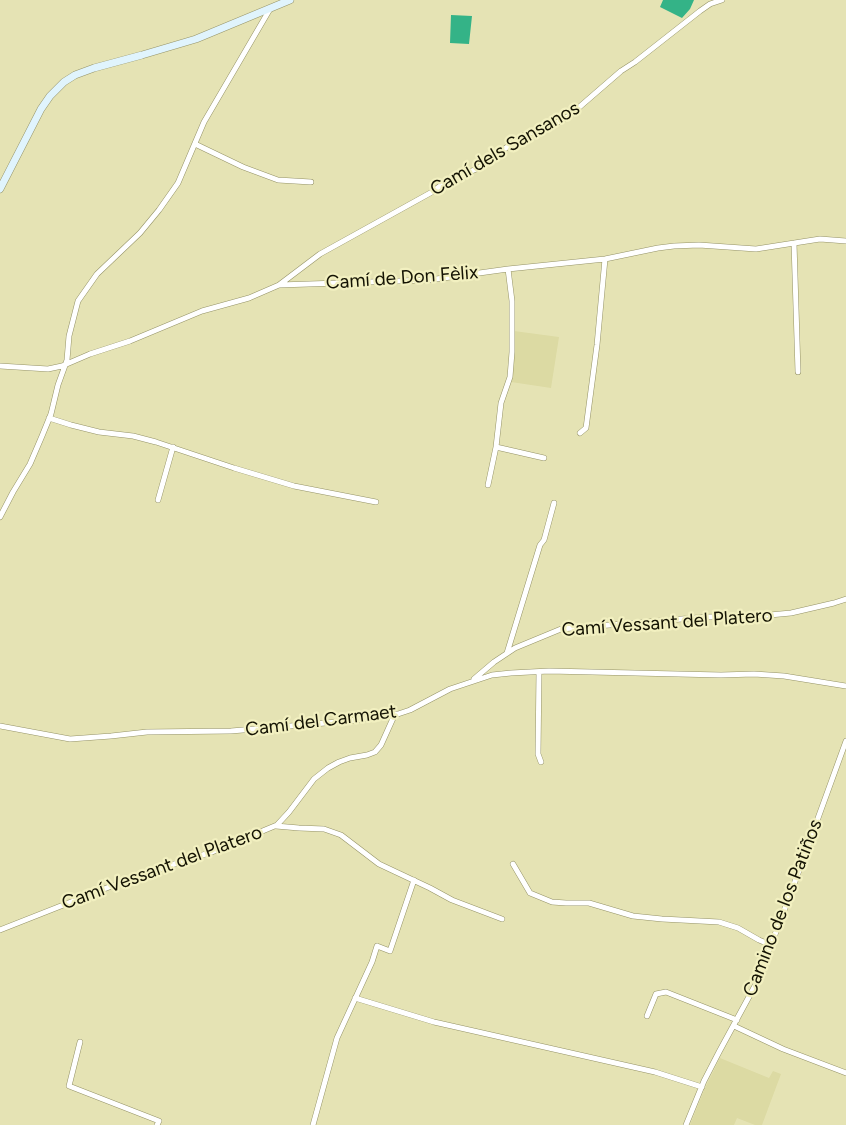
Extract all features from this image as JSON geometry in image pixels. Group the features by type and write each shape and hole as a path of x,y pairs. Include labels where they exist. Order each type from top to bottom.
{"main road":[{"path":"0,189 41,109 50,96 64,82 75,75 94,68 196,39 290,0"}],"street":[{"name":"Camí dels Sansanos","path":"278,285 320,254 432,192 447,181 479,168 522,136 569,116 621,71 700,11 710,4 722,0"},
{"path":"0,517 30,464 50,418 58,385 67,360 69,336 78,301 97,274 140,233 178,183 204,122 270,9"},
{"path":"195,144 243,167 278,180 311,182"},
{"name":"Camí de Don Fèlix","path":"0,366 48,369 130,341 202,311 249,298 278,285 429,280 508,269 605,259 674,246 699,245 756,249 820,239 846,241"},
{"path":"794,243 798,372"},
{"path":"580,433 586,428 597,346 605,259"},
{"path":"488,485 496,447 501,403 510,377 512,300 508,269"},
{"path":"50,418 99,432 133,436 173,447 294,486 376,502"},
{"path":"158,500 173,447"},
{"path":"496,447 544,458"},
{"path":"507,653 540,545 544,540 554,503"},
{"name":"Camí Vessant del Platero","path":"472,681 494,662 515,648 561,629 706,617 792,613 846,599"},
{"path":"539,672 538,754 541,762"},
{"name":"Camí del Carmaet","path":"0,726 70,739 147,732 231,731 350,721 410,710 450,689 492,675 511,673 754,674 807,679 846,686"},
{"name":"Camí Vessant del Platero","path":"0,930 137,876 212,852 275,826 289,812 314,779 328,768 350,758 375,752 381,745 395,714"},
{"name":"Camino de los Patiños","path":"686,1125 718,1052 757,982 846,741"},
{"path":"275,826 324,829 341,835 379,864 452,900 502,919"},
{"path":"513,864 530,894 552,902 566,904 589,903 633,916 719,922 738,928 759,940 771,944"},
{"path":"313,1125 337,1038 372,962 377,946 390,951 414,880"},
{"path":"647,1016 656,994 666,992 737,1020"},
{"path":"355,998 442,1024 654,1072 702,1087"},
{"path":"734,1026 783,1049 846,1074"},
{"path":"80,1042 69,1086 159,1121 158,1125"}],"shaded area":[{"path":"663,0 694,0 690,9 682,18 660,7"},
{"path":"451,15 472,16 469,44 450,43"},
{"path":"514,331 559,337 551,388 511,382 514,358"},
{"path":"720,1058 769,1078 773,1071 781,1074 762,1125 755,1125 737,1118 734,1125 690,1125"}]}
